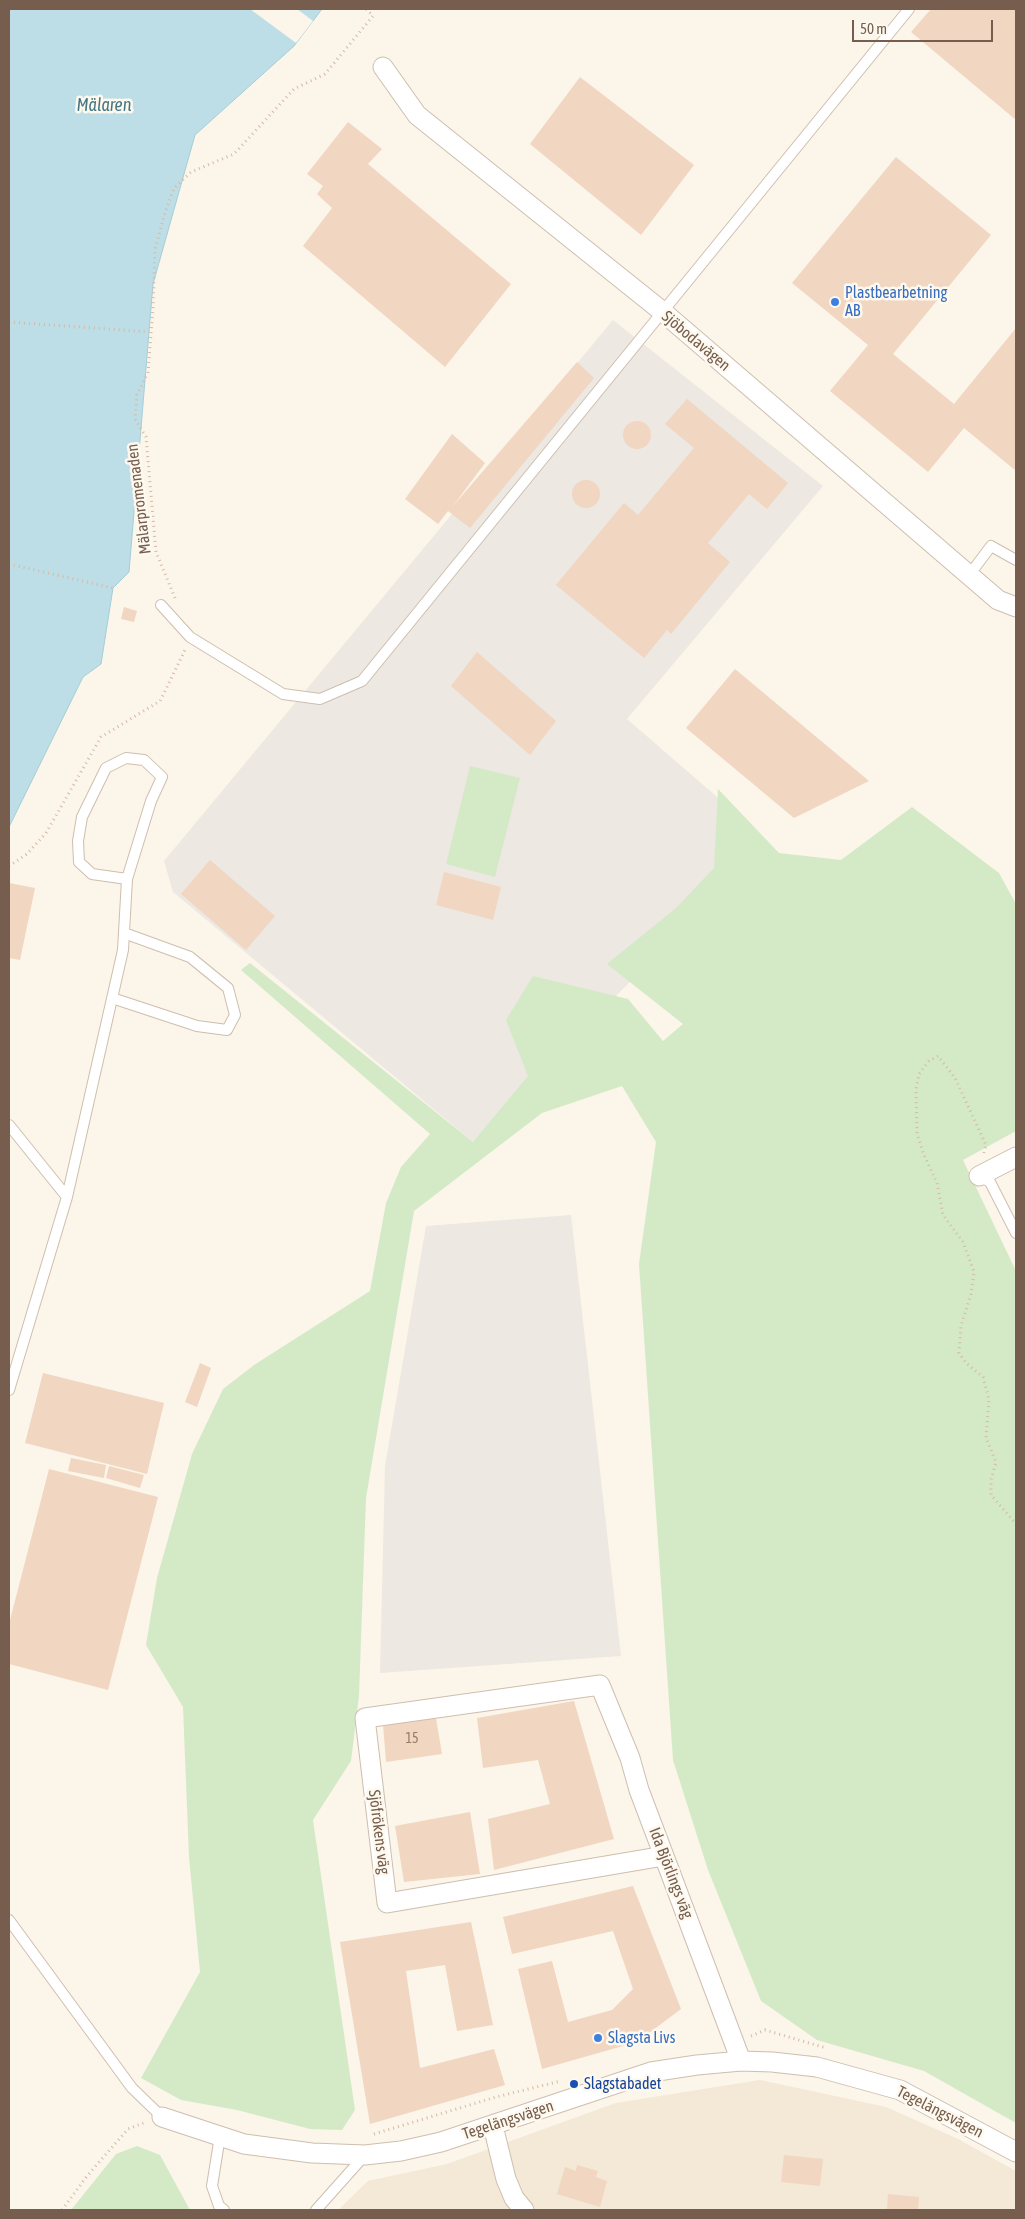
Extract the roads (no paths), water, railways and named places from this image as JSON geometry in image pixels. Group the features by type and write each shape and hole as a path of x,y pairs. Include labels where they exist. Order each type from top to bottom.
{"street":[{"name":"Sjöbodavägen","path":"383,68 417,115 663,312 998,600 1016,607"},
{"path":"979,1176 1016,1157"},
{"name":"Ida Björlings väg","path":"600,1685 630,1758 639,1790 741,2061"},
{"name":"Sjöfrökens väg","path":"600,1685 364,1718 387,1903 664,1856"},
{"name":"Tegelängsvägen","path":"162,2117 244,2144 312,2153 365,2155 400,2151 441,2142 651,2072 741,2061 817,2067 900,2090 1016,2152"},
{"path":"493,2126 506,2179 514,2198 524,2210"}],"lane":[{"path":"161,605 190,638 283,694 320,699 362,681 909,9"},
{"path":"970,574 991,546 1016,560"},
{"path":"9,1390 67,1197 123,950 127,879 151,801 162,777 144,760 126,758 106,768 82,817 78,841 79,862 92,874 127,879"},
{"path":"112,998 197,1026 227,1030 235,1015 228,988 190,957 124,933"},
{"path":"9,1125 67,1197"},
{"path":"979,1176 990,1182 1016,1233"},
{"path":"9,1920 132,2088 162,2117"},
{"path":"220,2136 212,2186 219,2206 224,2210"},
{"path":"316,2210 365,2155"}],"water":[{"name":"Mälaren","path":"9,9 322,9 294,46 195,135 153,284 129,572 113,588 101,664 83,677 9,827"}],"place":[{"name":"Plastbearbetning AB","path":"835,302"},
{"name":"Slagsta Livs","path":"598,2038"},
{"name":"Slagstabadet","path":"574,2084"}]}
